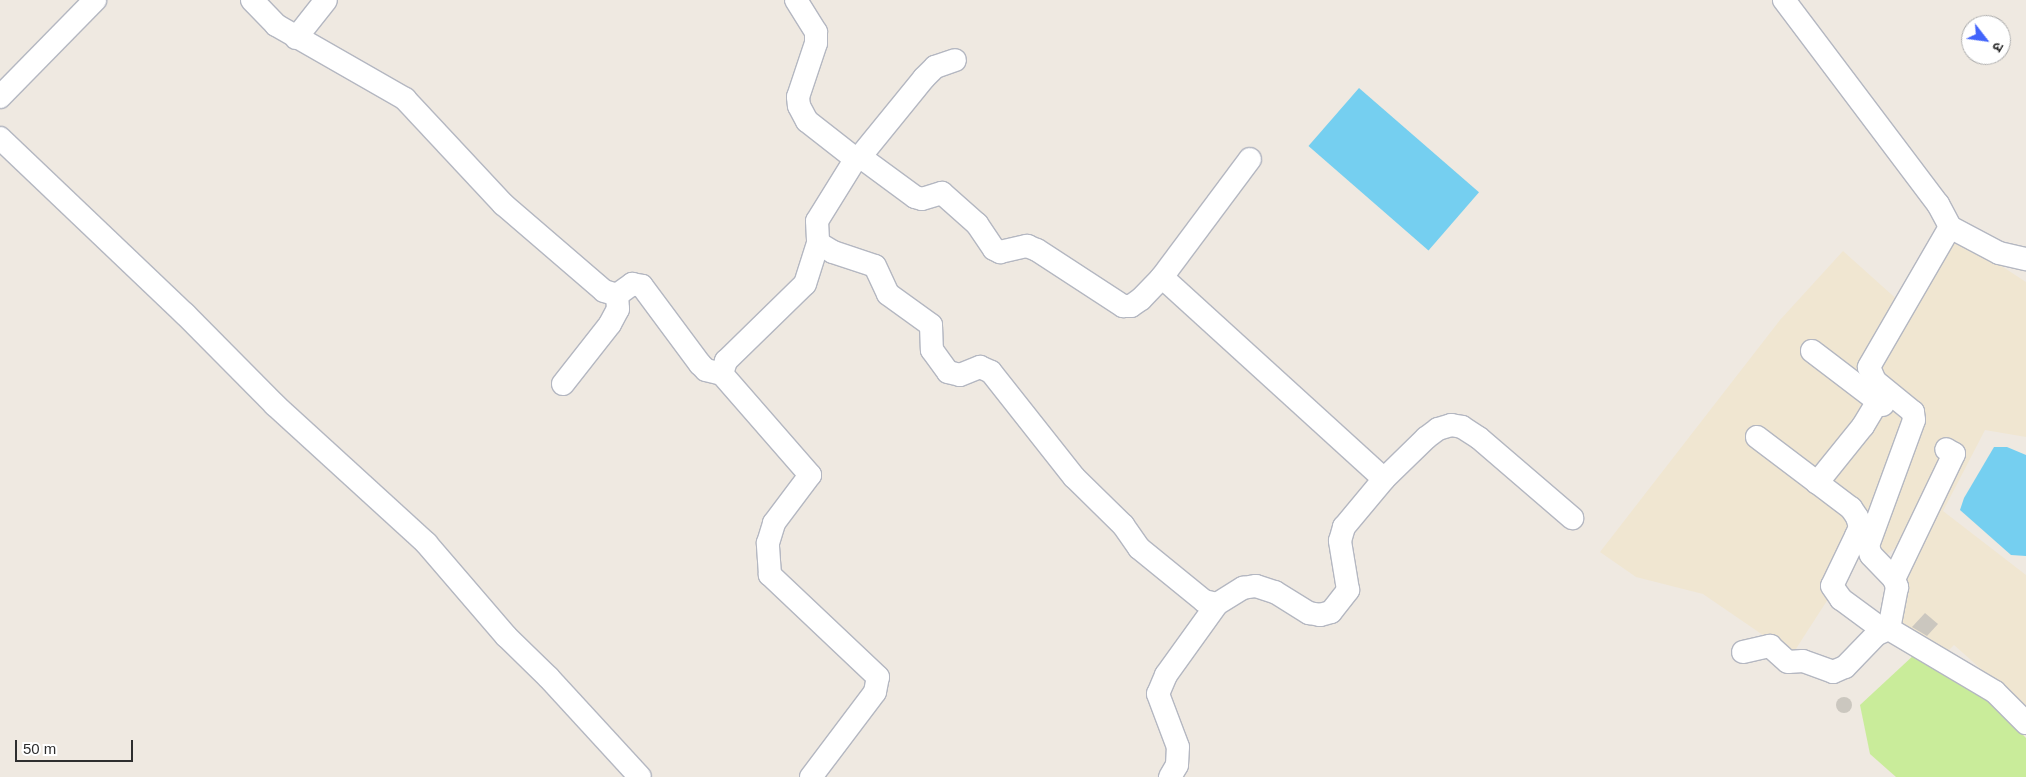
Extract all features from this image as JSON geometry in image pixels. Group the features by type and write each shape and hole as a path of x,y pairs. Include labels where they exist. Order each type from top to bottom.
{"street":[{"path":"0,97 95,0"},
{"path":"252,0 276,25 296,38 405,99 503,204 604,291 617,295"},
{"path":"296,38 326,0"},
{"path":"796,0 816,32 816,43 798,97 799,106 808,121 856,157 915,197 922,199 942,193 977,224 994,249 1000,252 1027,246 1037,250 1123,306 1131,306 1141,299 1162,278 1250,159"},
{"path":"1784,0 1938,204 1950,227 1999,254 2026,259"},
{"path":"722,374 726,361 805,284 818,243 817,221 856,157 935,67 955,60"},
{"path":"0,138 185,314 275,405 426,543 499,628 640,777"},
{"path":"1743,652 1770,646 1788,662 1803,661 1833,672 1845,667 1886,630 1897,587 1894,579 1871,556 1868,546 1914,420 1913,412 1908,404 1875,381 1869,367 1950,227"},
{"path":"818,243 833,252 875,266 888,294 931,325 934,330 930,343 941,365 955,376 980,367 990,372 1074,477 1124,525 1150,560 1204,601 1217,604"},
{"path":"1162,278 1384,479"},
{"path":"617,295 632,284 642,286 700,364 706,370 722,374 810,475 774,523 768,542 770,575 878,677 875,692 811,777"},
{"path":"563,384 610,324 618,309 617,295"},
{"path":"1812,351 1899,417"},
{"path":"1817,482 1863,426 1878,401"},
{"path":"1170,777 1177,765 1178,747 1158,694 1166,675 1217,604 1243,588 1256,586 1276,592 1309,613 1320,615 1331,612 1342,601 1348,590 1340,541 1344,527 1384,479 1438,429 1462,426 1502,456 1572,518"},
{"path":"1758,437 1851,508 1860,527 1833,578 1834,592 1886,630 1995,692 2026,724"},
{"path":"1894,579 1954,454 1946,450"}],"shaded area":[{"path":"1957,237 2026,282 2026,437 1985,430 1943,511 2026,575 2026,709 1954,645 1944,655 1898,621 1906,554 1895,548 1881,559 1876,552 1917,434 1880,376 1876,363"},
{"path":"1843,251 1901,303 1861,371 1907,421 1839,582 1792,655 1703,594 1636,577 1600,552 1780,320"}],"green space":[{"path":"1915,654 1978,687 2026,738 2026,777 1896,777 1870,754 1860,705"}],"water":[{"path":"1359,88 1479,192 1428,250 1308,146"},
{"path":"1994,447 2007,447 2026,455 2026,556 2011,555 1960,510 1964,498"}],"building":[{"path":"1925,613 1938,624 1927,636 1912,627"},
{"path":"1844,697 1852,705 1844,713 1836,705"}]}
